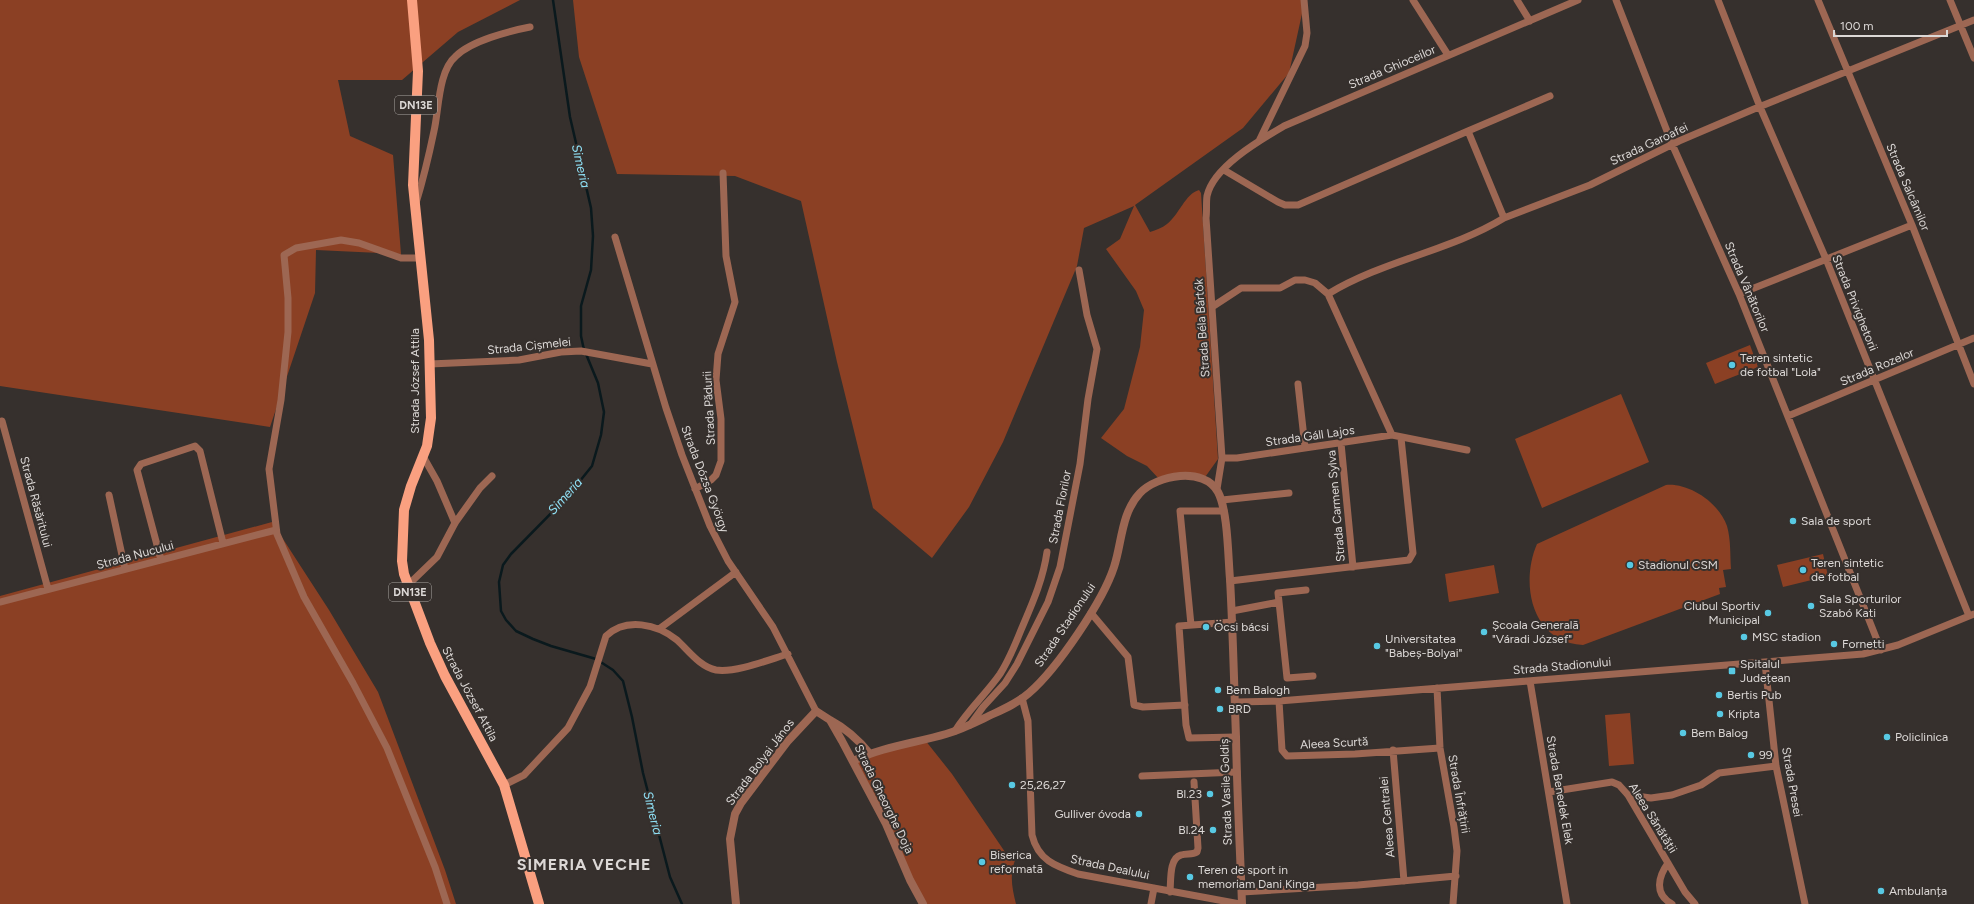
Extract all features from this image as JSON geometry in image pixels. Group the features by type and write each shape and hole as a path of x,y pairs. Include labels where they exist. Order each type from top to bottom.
{"main road":[{"name":"DN13E","path":"412,0 418,71 414,165 414,210"},
{"name":"Strada József Attila","path":"414,210 427,315 430,364 430,430 424,458 411,486 404,510 402,561 408,585 430,643 445,676 504,785 539,904"}],"street":[{"path":"1258,141 1305,46 1307,34 1304,0"},
{"path":"1413,0 1448,55"},
{"path":"1517,0 1530,21"},
{"name":"Strada Ghioceilor","path":"1224,170 1258,141 1300,118 1578,0"},
{"name":"Strada Vânătorilor","path":"1616,0 1672,144 1739,294 1882,650"},
{"name":"Strada Privighetorii","path":"1718,0 1760,107 1826,259 1874,380 1972,615"},
{"name":"Strada Salcâmilor","path":"1818,0 1912,225 1974,384"},
{"path":"1950,0 1974,58"},
{"name":"Strada Garoafei","path":"1328,294 1372,271 1483,230 1504,218 1590,185 1672,144 1974,20"},
{"name":"Strada József Attila","path":"414,210 434,129 440,92 451,61 461,52 490,38 508,31 530,27"},
{"path":"1224,170 1278,202 1285,205 1298,205 1550,96"},
{"path":"1468,131 1504,218"},
{"name":"Strada Béla Bártók","path":"1217,489 1222,458 1206,218 1207,196 1213,184 1224,170"},
{"name":"Strada Pădurii","path":"695,489 711,480 716,475 721,461 721,426 716,380 718,354 734,302 726,256 723,173"},
{"path":"1739,294 1912,225"},
{"name":"Strada Dózsa György","path":"615,237 652,364 682,455 710,526 736,572 773,627 816,711"},
{"path":"421,258 402,258 359,243 341,240 296,248 284,255 288,298 288,332 281,400 268,469 276,530 281,545 304,597 353,683 387,748 435,867 447,904"},
{"name":"Strada Florilor","path":"970,725 982,707 1005,684 1017,664 1048,602 1060,567 1080,464 1096,349 1087,314 1080,270"},
{"path":"1212,307 1241,288 1280,288 1296,280 1305,280 1315,283 1328,294 1392,435"},
{"name":"Strada Rozelor","path":"1788,416 1974,338"},
{"name":"Strada Cișmelei","path":"430,364 519,360 561,352 580,351 652,364"},
{"path":"1298,384 1305,447"},
{"name":"Strada Răsăritului","path":"2,421 48,589"},
{"name":"Strada Gáll Lajos","path":"1222,458 1236,458 1392,435 1467,450"},
{"path":"1230,581 1410,560 1412,557 1401,438"},
{"name":"Strada Carmen Sylva","path":"1341,443 1353,567"},
{"path":"161,560 137,470 138,466 196,446 200,451 223,543"},
{"path":"424,458 437,481 455,523"},
{"path":"408,585 437,557 455,523 480,488 492,476"},
{"name":"Strada Stadionului","path":"853,761 870,754 955,731 970,725 1022,698 1040,682 1054,665 1090,613 1112,573 1126,518 1132,504 1140,493 1150,485 1160,480 1177,477 1194,477 1203,480 1217,489"},
{"path":"1217,489 1222,500 1224,511 1233,622 1236,702"},
{"path":"1222,500 1289,493"},
{"path":"109,494 126,569"},
{"path":"1191,625 1180,511 1224,511"},
{"name":"Strada Nucului","path":"0,602 276,530"},
{"name":"Strada Florilor","path":"955,731 967,712 992,684 1008,659 1037,592 1044,570 1047,552"},
{"path":"659,629 736,572"},
{"path":"1306,590 1278,593 1287,678 1313,676"},
{"path":"1232,611 1279,602"},
{"path":"1090,613 1128,657 1134,706 1185,705"},
{"name":"Strada Stadionului","path":"1236,702 1279,701 1828,658 1882,650 1972,615"},
{"path":"1233,622 1179,626 1189,738 1236,737"},
{"path":"504,785 524,774 568,728 590,687 606,636 612,631 635,624 659,629 675,639 700,662 714,669 729,670 788,654"},
{"name":"Strada Presei","path":"1765,662 1776,766 1805,904"},
{"name":"Strada Benedek Elek","path":"1530,681 1568,904"},
{"name":"Strada Înfrățirii","path":"1437,688 1440,748 1457,851 1453,904"},
{"name":"Strada Dealului","path":"1022,698 1028,721 1032,835 1038,851 1052,863 1078,874 1241,904"},
{"name":"Aleea Scurtă","path":"1279,701 1282,750 1287,756 1355,754 1393,750 1440,748"},
{"name":"Strada Vasile Goldiș","path":"1236,702 1237,772 1242,892 1241,904"},
{"name":"Strada Gheorghe Doja","path":"816,711 830,720 853,761 886,824 910,880 923,904"},
{"name":"Strada Bolyai János","path":"736,904 730,839 735,814 787,742 816,711"},
{"path":"830,720 842,726 853,735 870,754"},
{"name":"Aleea Centralei","path":"1393,750 1404,881"},
{"path":"1628,795 1651,798 1672,795 1701,785 1719,773 1776,766"},
{"path":"1142,776 1237,772"},
{"path":"1170,892 1173,862 1176,857 1182,854 1194,854 1197,852 1198,848 1194,782"},
{"name":"Aleea Sănătății","path":"1549,792 1612,782 1619,785 1628,795 1685,892 1695,904"},
{"name":"Aleea Sănătății","path":"1668,863 1659,879 1659,887 1664,897 1672,904"},
{"path":"1242,892 1456,876"},
{"path":"1151,904 1154,888"}],"shaded area":[{"path":"0,0 520,0 458,32 402,80 338,80 350,136 393,155 401,254 316,250 315,293 270,427 0,386"},
{"path":"573,0 1305,0 1289,73 1243,128 1135,205 1150,232 1167,224 1194,192 1199,190 1201,193 1218,459 1203,480 1194,477 1160,480 1147,466 1127,456 1101,438 1124,409 1140,347 1144,310 1136,291 1106,249 1120,239 1134,206 1084,228 1077,266 1003,442 969,507 932,558 873,508 837,362 801,201 735,176 617,174 579,57"},
{"name":"Teren sintetic de fotbal \"Lola\"","path":"1750,345 1758,367 1715,384 1706,363"},
{"path":"1621,394 1649,462 1542,508 1515,439"},
{"name":"Stadionul CSM","path":"1666,485 1685,487 1694,491 1711,502 1723,518 1728,531 1731,569 1723,570 1726,587 1719,588 1720,594 1583,645 1565,641 1551,633 1541,622 1534,608 1530,592 1532,559 1537,544"},
{"path":"272,522 329,610 378,692 445,870 456,904 0,904 0,596"},
{"name":"Teren sintetic de fotbal","path":"1823,554 1828,576 1783,587 1777,565"},
{"path":"1494,565 1499,593 1449,602 1445,574"},
{"path":"1630,713 1634,764 1609,766 1605,715"},
{"path":"925,740 952,774 1005,852 1016,858 1012,869 1012,886 1016,904 923,904 853,761"}],"waterway":[{"name":"Simeria","path":"553,0 570,117 591,208 593,236 591,270 581,306 581,336 584,350"},
{"name":"Simeria","path":"586,354 598,383 604,412 601,435 592,466 567,497 511,554 503,565 499,582 501,611 506,620 516,631 551,646 596,659 613,670 623,681 643,773 670,877 682,904"}],"place":[{"name":"Teren sintetic de fotbal \"Lola\"","path":"1732,365"},
{"name":"Sala de sport","path":"1793,521"},
{"name":"Stadionul CSM","path":"1630,565"},
{"name":"Teren sintetic de fotbal","path":"1803,570"},
{"name":"Sala Sporturilor Szabó Kati","path":"1811,606"},
{"name":"Clubul Sportiv Municipal","path":"1768,613"},
{"name":"Öcsi bácsi","path":"1206,627"},
{"name":"Școala Generală \"Váradi József\"","path":"1484,632"},
{"name":"MSC stadion","path":"1744,637"},
{"name":"Fornetti","path":"1834,644"},
{"name":"Universitatea \"Babeș-Bolyai\"","path":"1377,646"},
{"name":"Spitalul Județean","path":"1732,671"},
{"name":"Bem Balogh","path":"1218,690"},
{"name":"Bertis Pub","path":"1719,695"},
{"name":"BRD","path":"1220,709"},
{"name":"Kripta","path":"1720,714"},
{"name":"Bem Balog","path":"1683,733"},
{"name":"Policlinica","path":"1887,737"},
{"name":"99","path":"1751,755"},
{"name":"25,26,27","path":"1012,785"},
{"name":"Bl.23","path":"1210,794"},
{"name":"Gulliver óvoda","path":"1139,814"},
{"name":"Bl.24","path":"1213,830"},
{"name":"Biserica reformată","path":"982,862"},
{"name":"Teren de sport in memoriam Dani Kinga","path":"1190,877"},
{"name":"Ambulanța","path":"1881,891"}],"district":[{"name":"SIMERIA VECHE","path":"584,864"}]}
